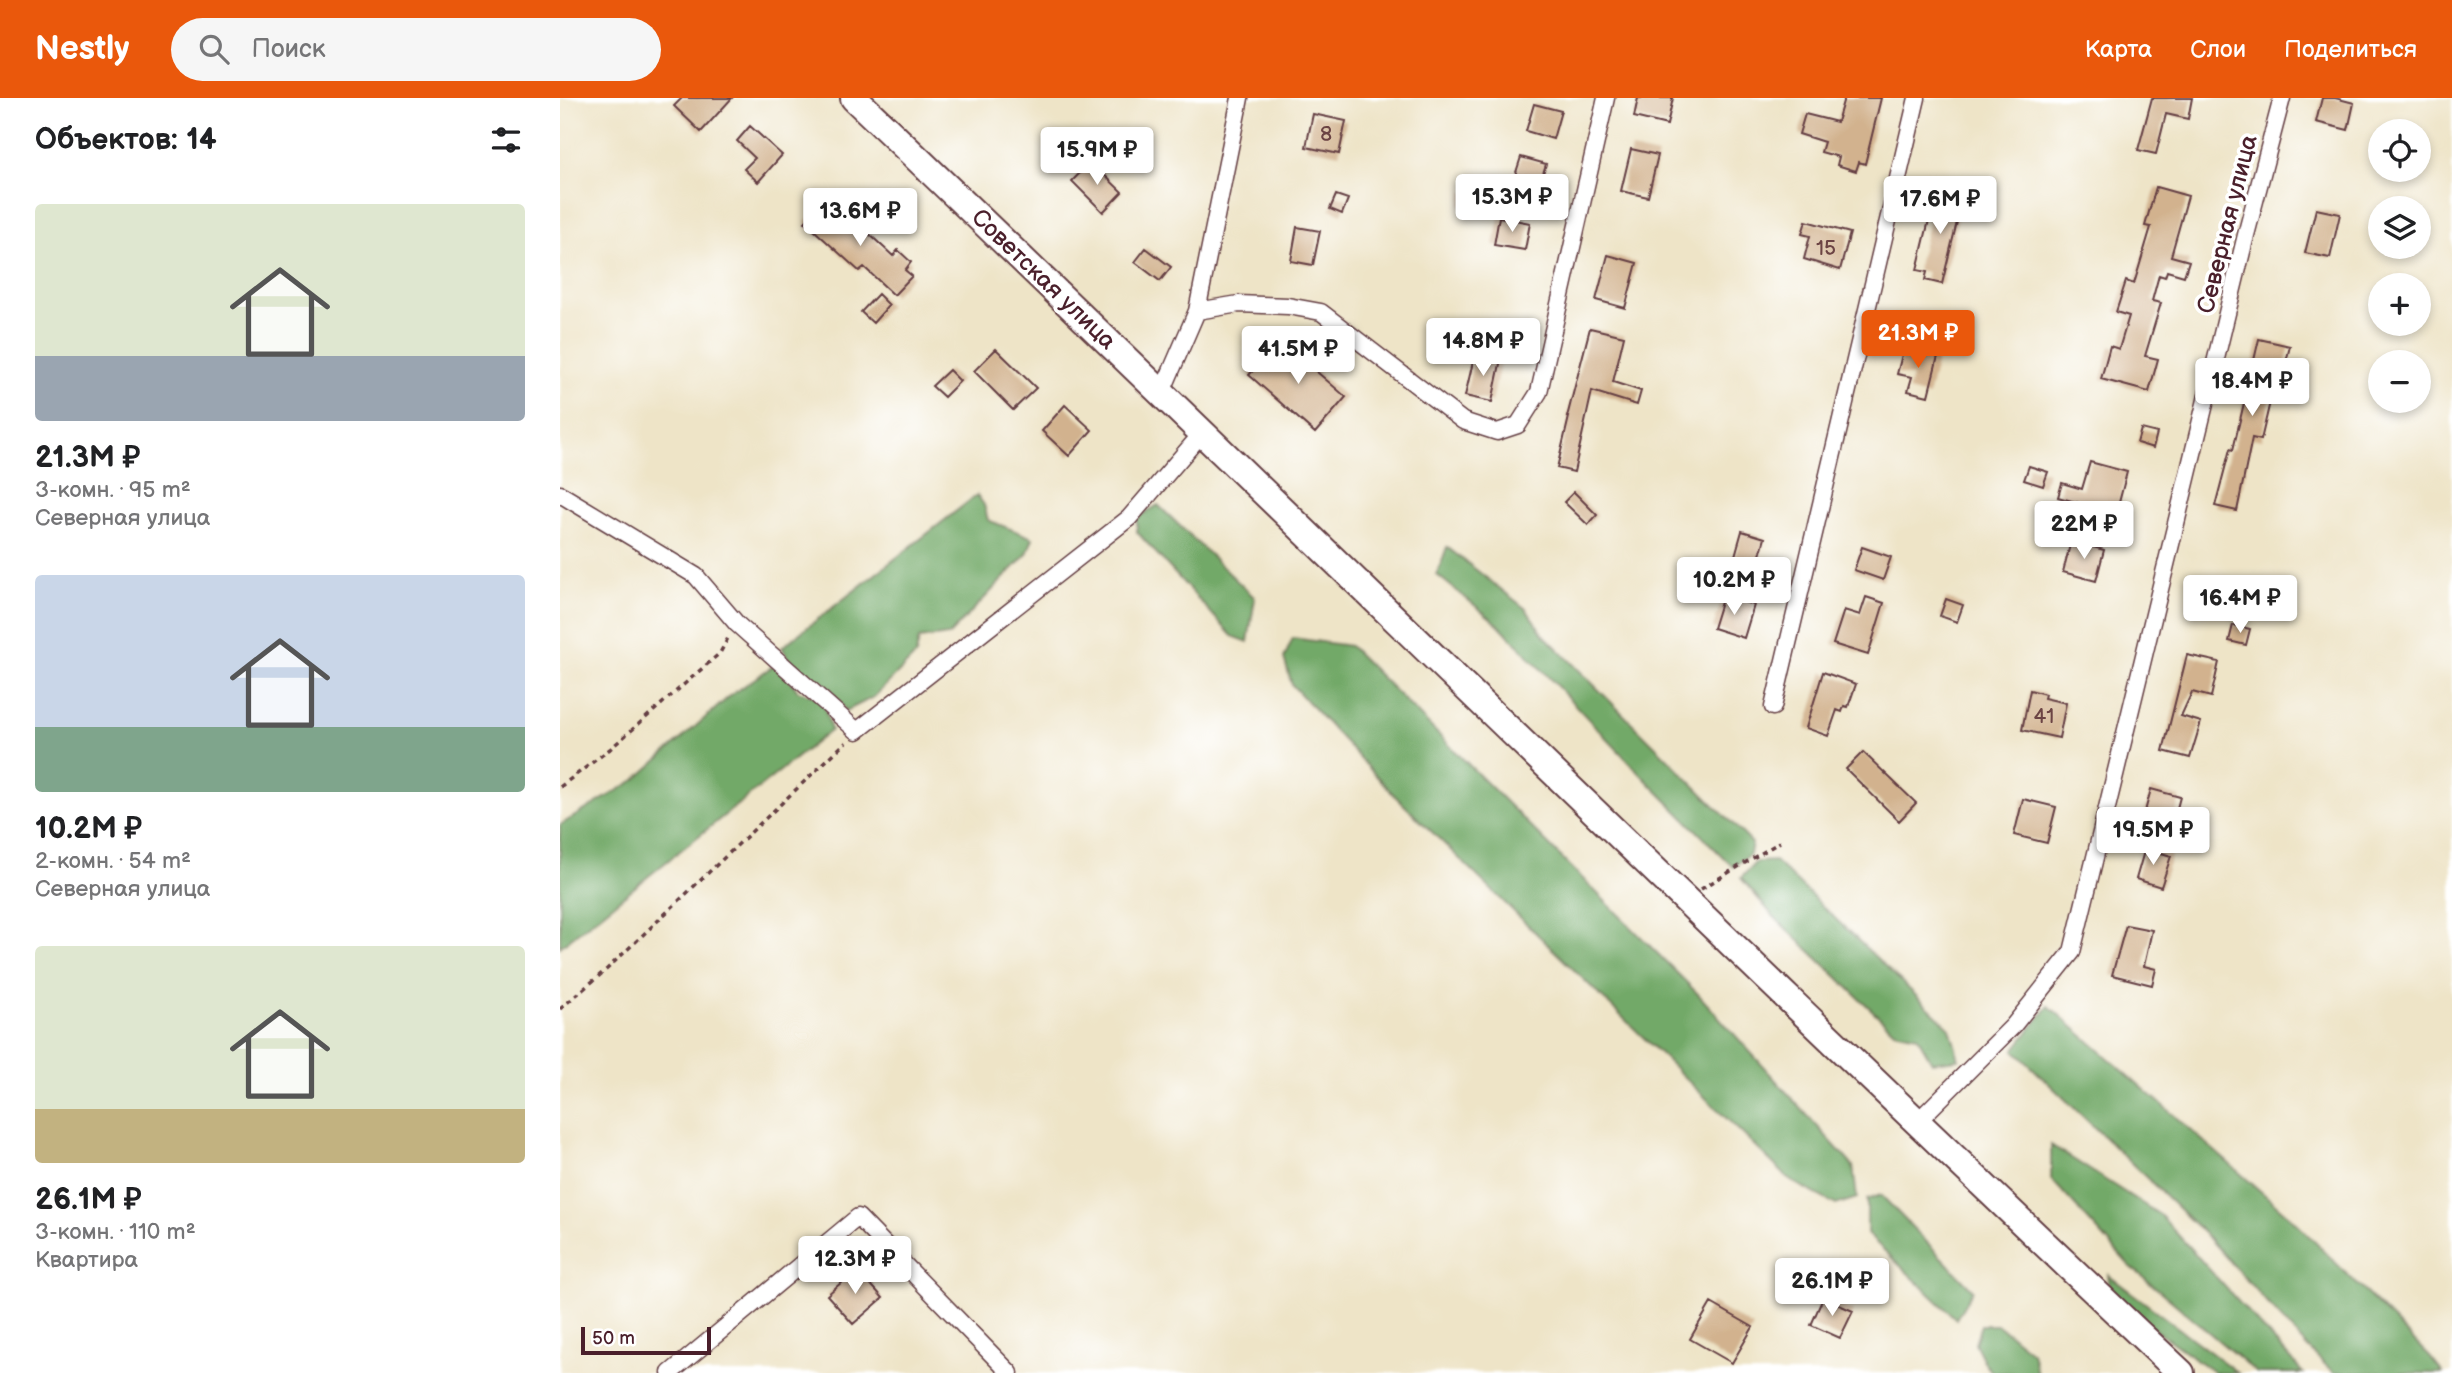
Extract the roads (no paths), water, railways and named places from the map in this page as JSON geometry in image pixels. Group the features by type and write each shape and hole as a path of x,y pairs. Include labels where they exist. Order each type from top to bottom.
{"main road":[{"name":"Советская улица","path":"854,98 1162,391 1916,1123 2181,1373"}],"street":[{"path":"1162,391 1197,311 1240,98"},
{"path":"1197,311 1239,304 1288,306 1321,312 1463,421 1497,432 1518,425 1539,392 1606,98"},
{"path":"1773,707 1917,98"},
{"name":"Северная улица","path":"1916,1123 2013,1026 2072,952 2246,235 2282,98"},
{"path":"560,494 696,576 737,624 858,731 1129,518 1203,432"},
{"path":"670,1373 858,1216 1010,1373"}]}
